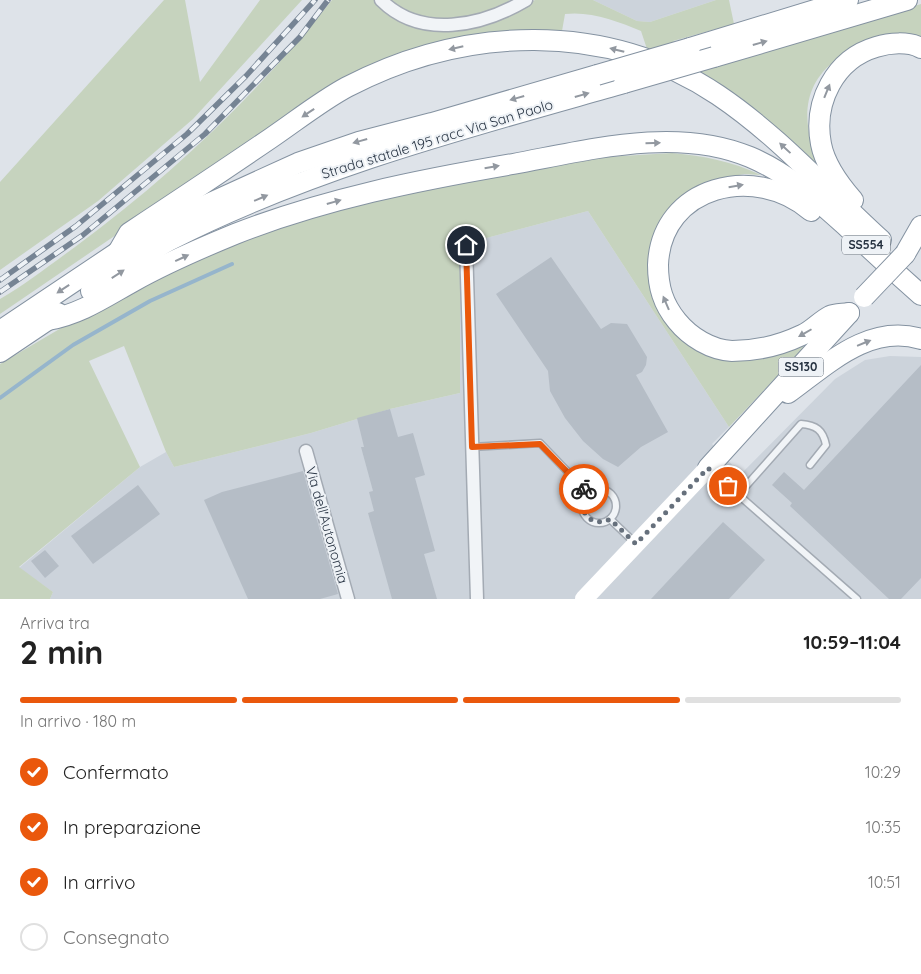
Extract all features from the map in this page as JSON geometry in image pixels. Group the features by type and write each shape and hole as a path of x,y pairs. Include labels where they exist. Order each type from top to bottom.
{"highway":[{"name":"Strada statale 195 racc Via San Paolo","path":"0,331 118,252 192,211 298,163 359,142 598,75 848,0"},
{"name":"Strada statale 195 racc Via San Paolo","path":"0,352 169,241 261,198 356,161 907,0"},
{"path":"118,252 129,234 347,87 425,55 481,42 573,41 615,49 655,60 716,94 761,126 815,188"},
{"path":"869,229 865,212 831,171 821,144 820,118 826,90 842,65 865,50 890,43 921,48"},
{"path":"48,320 70,316 137,279 190,254 278,218 403,183 620,145 666,143 708,146 749,157 815,188"},
{"path":"849,313 831,316 803,335 754,350 730,351 703,343 683,328 668,309 658,284 659,248 672,220 692,200 717,189 745,184 776,190 799,200 859,252 877,255"},
{"name":"SS554","path":"815,188 869,229 921,277"},
{"name":"SS554","path":"815,188 877,255 921,295"},
{"path":"905,254 921,226"},
{"name":"SS130","path":"708,468 921,237"},
{"path":"753,420 846,351 870,340 892,335 921,339"}],"main road":[{"path":"584,599 708,468"}],"street":[{"path":"381,0 405,18 446,26 485,20 508,11 526,0"},
{"path":"466,245 477,599"},
{"name":"Via dell'Autonomia","path":"306,451 348,599"}],"lane":[{"path":"738,495 801,424 813,425 820,430 825,440 826,446 810,465"},
{"path":"472,447 540,444 588,493"},
{"path":"708,468 857,599"},
{"path":"603,489 612,494 616,504 610,519 600,523 589,519 585,515 582,504 588,493 592,490 603,489"},
{"path":"610,519 636,544"}],"shaded area":[{"path":"593,0 716,0 650,22 637,21"},
{"path":"588,211 729,427 712,444 741,474 835,379 865,360 890,356 921,357 921,599 50,599 53,592 19,568 140,467 166,452 174,467 311,433 390,409 460,393 460,245"}],"green space":[{"path":"164,0 185,0 200,82 260,0 302,0 193,119 98,201 0,270 0,182"},
{"path":"332,0 375,0 388,15 412,25 455,30 486,25 535,0 593,0 637,21 650,22 716,0 729,0 734,24 673,41 723,60 736,58 921,4 921,41 858,46 848,50 824,71 815,83 810,96 808,110 810,139 820,169 774,125 727,89 647,49 641,31 613,20 594,15 565,14 562,31 496,33 462,38 429,46 135,222 0,314 0,299 38,274 111,220 212,132 304,35"},
{"path":"391,0 509,0 510,5 463,18 435,20 421,17"},
{"path":"672,153 717,160 761,175 744,174 714,180 686,196 669,217 657,299 742,360 771,356 803,344 804,348 729,427 588,211 460,245 460,393 390,409 311,433 174,467 166,452 124,346 89,361 140,467 19,567 53,592 50,599 0,599 0,364 102,304 236,240 384,196 606,157"}],"building":[{"path":"551,257 601,329 611,323 627,324 647,357 646,365 642,372 636,375 668,432 641,447 618,467 603,459 583,441 565,418 550,391 548,371 496,294"},
{"path":"921,365 921,578 901,599 889,599 790,506 792,503 772,485 784,472 804,490"},
{"path":"390,409 398,437 413,433 425,475 415,478 435,551 424,554 437,599 392,599 368,513 374,511 369,492 373,491 361,447 364,447 357,418"},
{"path":"303,471 338,594 320,599 248,599 204,500 222,492"},
{"path":"138,485 160,514 93,564 71,536"},
{"path":"723,522 765,560 729,599 651,599"},
{"path":"45,550 59,566 45,578 31,561"}],"waterway":[{"path":"0,398 73,345 150,301 232,264"}],"railway":[{"path":"0,280 76,226 187,134 246,76 315,0"},
{"path":"0,292 83,235 205,134 300,37 328,0"}],"way so far":[{"path":"584,489 588,493 582,504 585,515 594,522 600,523 610,519 636,544 708,468 728,486"}],"route":[{"path":"466,245 472,447 540,444 584,489"}]}
